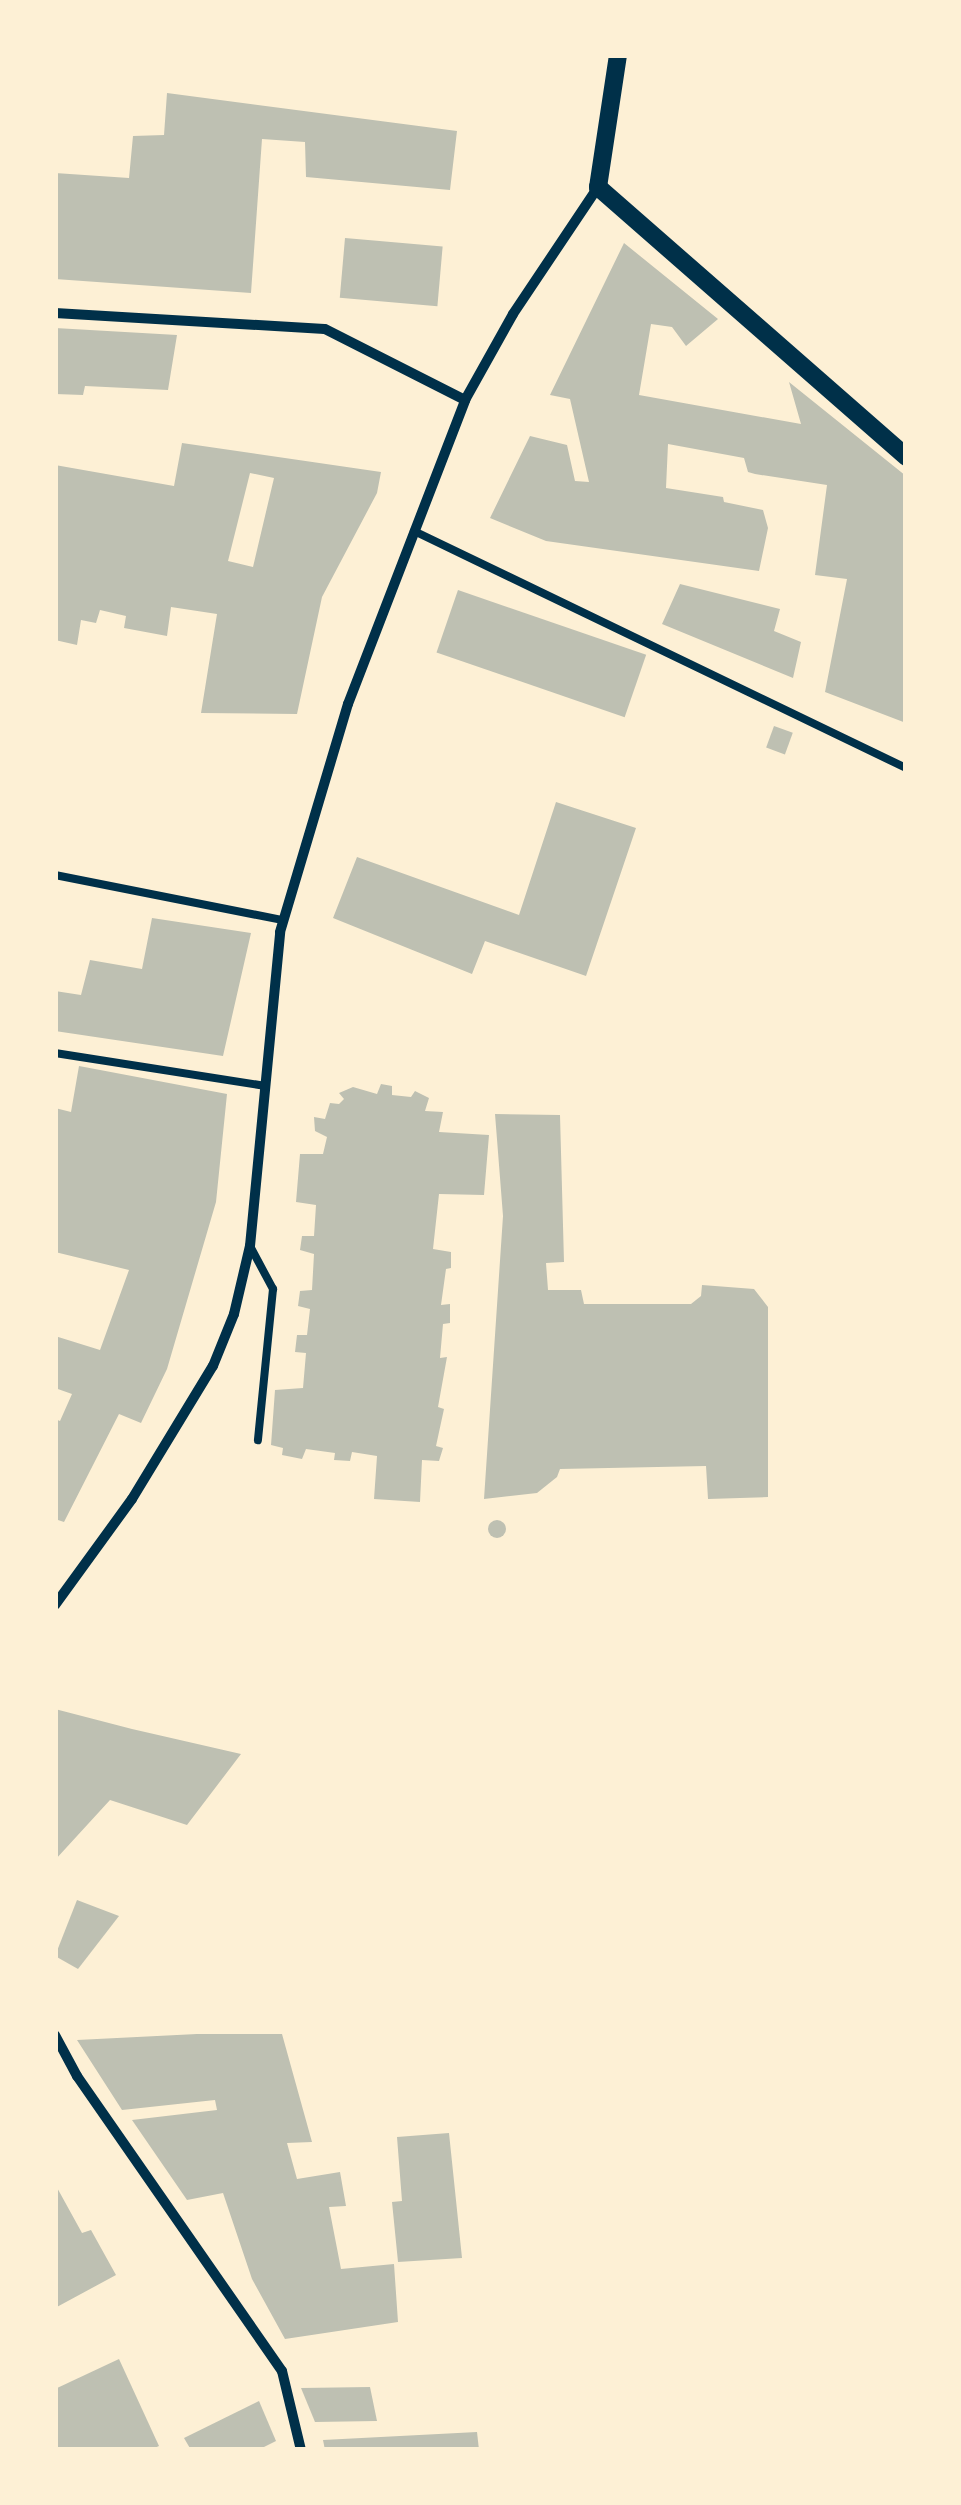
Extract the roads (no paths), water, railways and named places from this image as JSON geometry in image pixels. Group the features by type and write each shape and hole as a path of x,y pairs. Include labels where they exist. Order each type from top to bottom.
{"street":[{"path":"55,1605 132,1499 213,1366 234,1314 250,1246 282,920 348,704 466,400 513,314 598,188 618,55"},
{"path":"598,188 906,456"},
{"path":"55,313 325,329 466,400"},
{"path":"55,2035 76,2076 282,2370 301,2450"}],"lane":[{"path":"414,531 906,768"},
{"path":"55,875 282,920"},
{"path":"55,1053 265,1086"},
{"path":"250,1246 273,1289 258,1440"}]}
